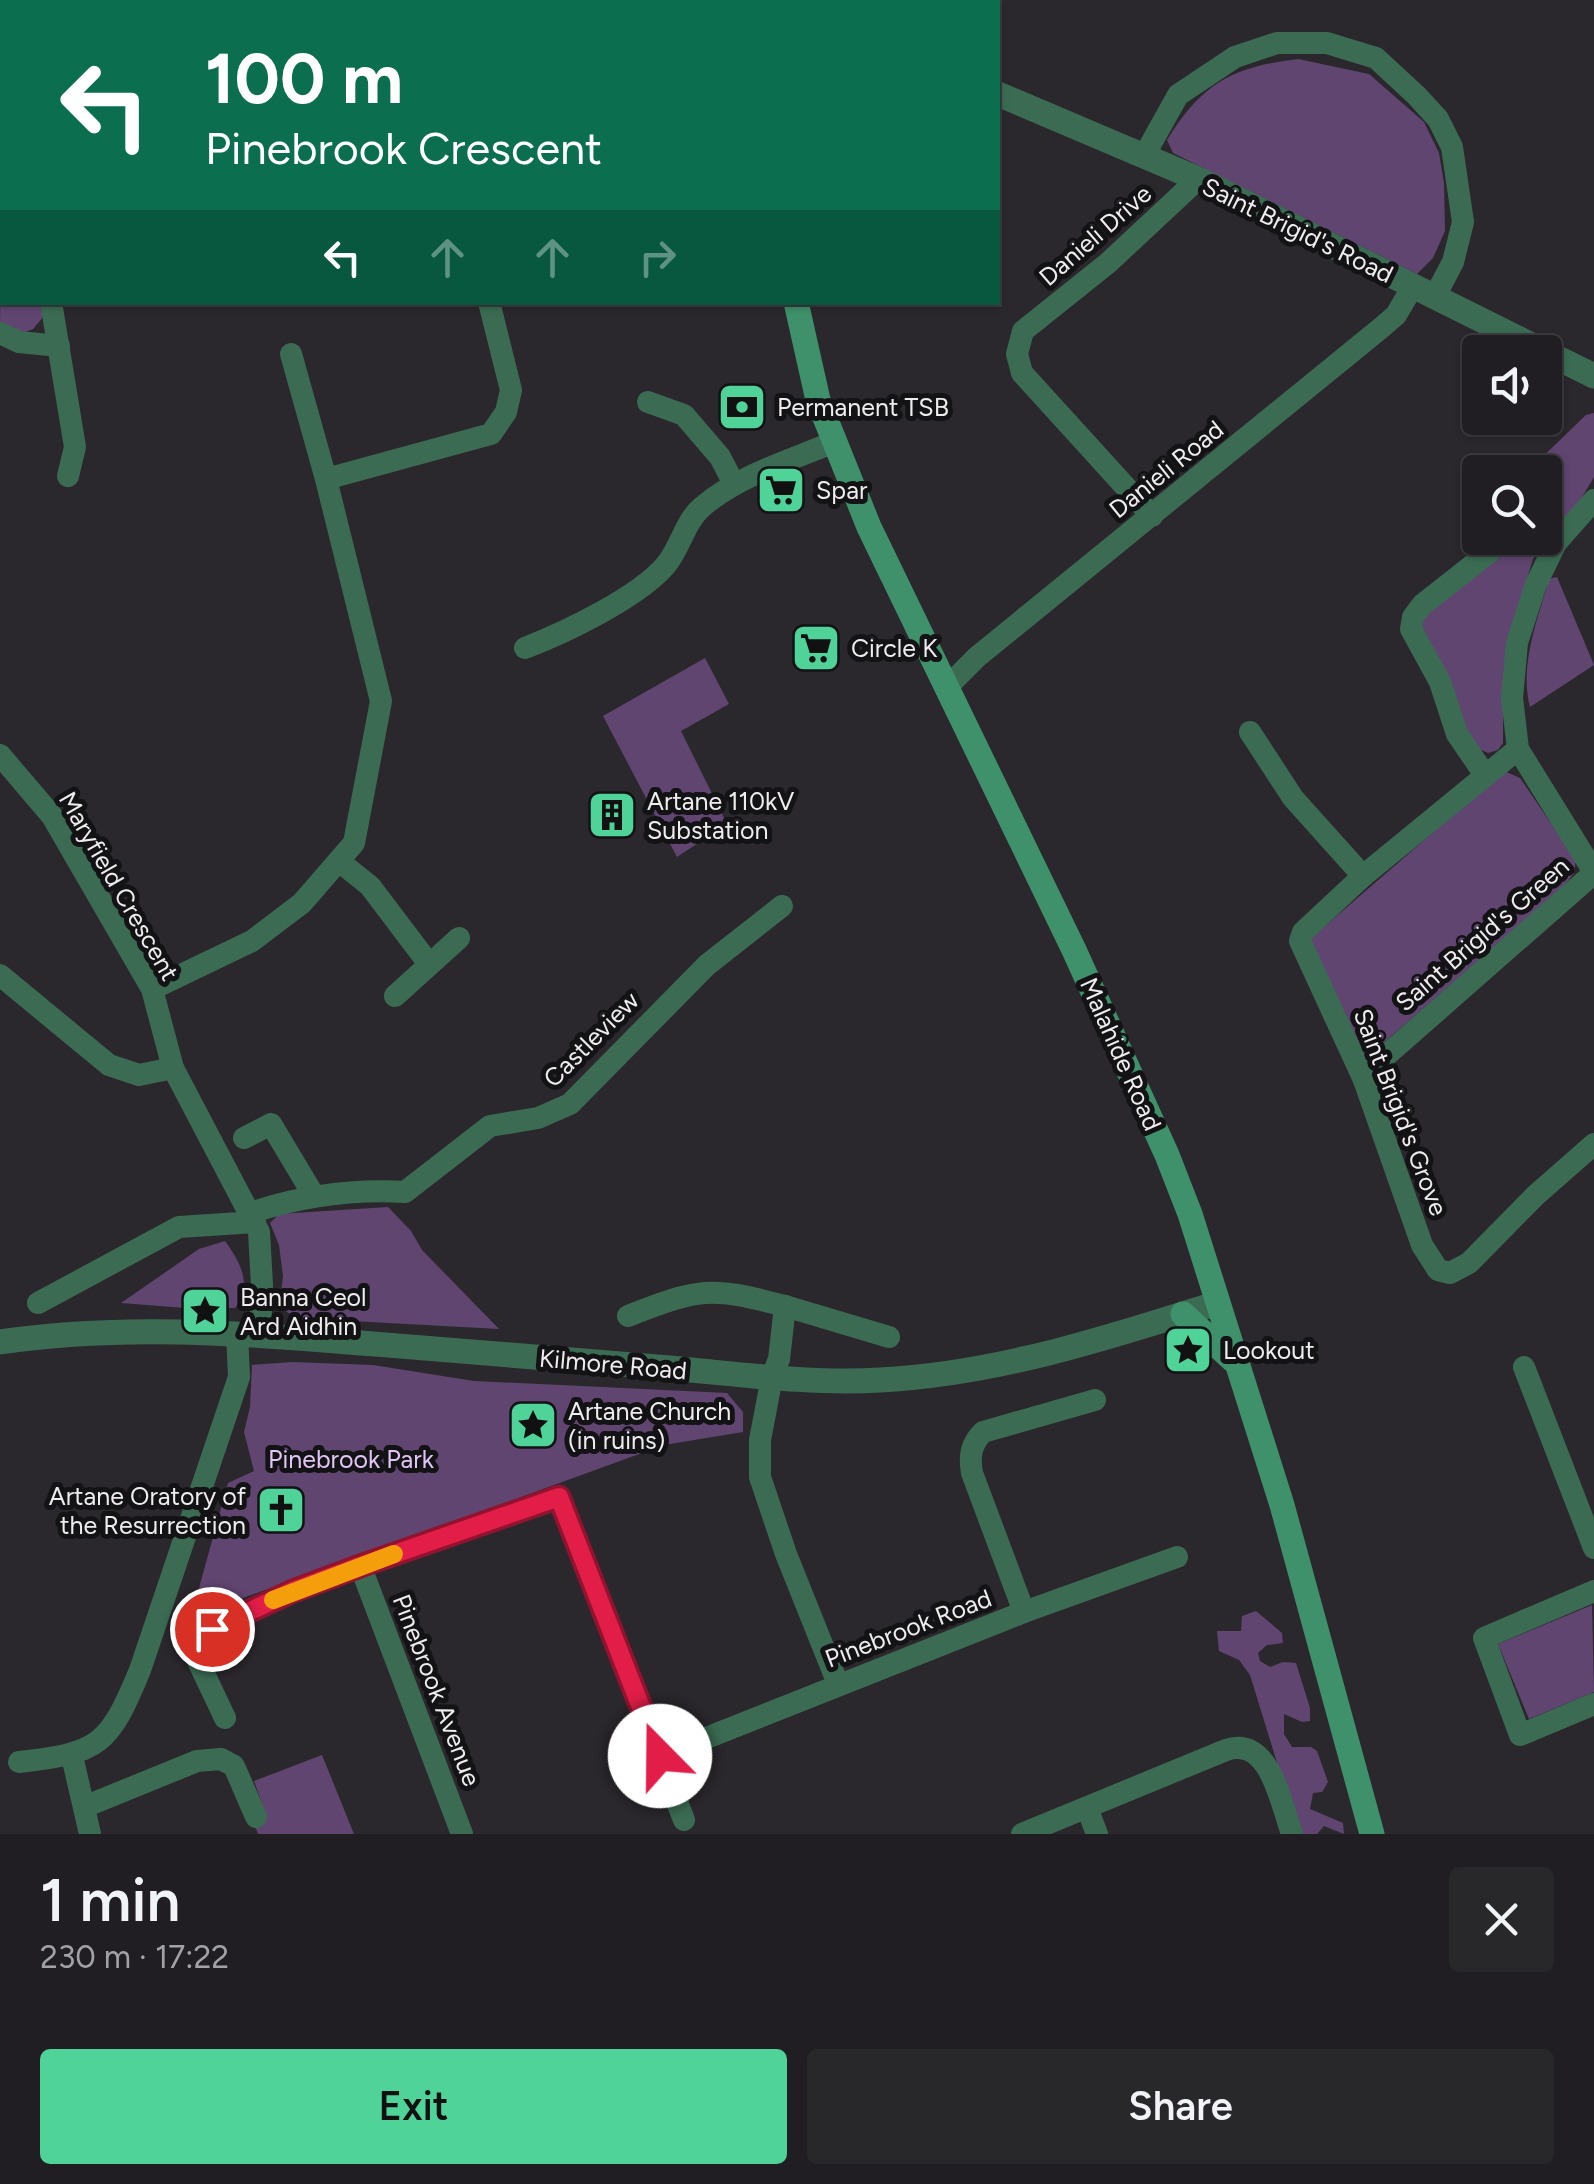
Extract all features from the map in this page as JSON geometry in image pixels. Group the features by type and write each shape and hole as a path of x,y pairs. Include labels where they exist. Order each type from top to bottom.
{"main road":[{"name":"Malahide Road","path":"797,305 814,386 870,526 1074,950 1167,1155 1282,1505 1372,1834"},
{"path":"1183,1314 1237,1364"}],"street":[{"name":"Danieli Road","path":"946,688 977,657 1424,291 1452,262 1463,222 1452,147 1428,108 1376,58 1327,43 1277,43 1235,57 1178,95 1144,156"},
{"name":"Saint Brigid's Road","path":"1000,95 1198,179 1594,376"},
{"name":"Danieli Drive","path":"1152,516 1022,373 1016,354 1024,331 1131,243 1198,179"},
{"path":"51,305 75,448 68,476"},
{"path":"326,480 491,434 506,412 511,390 490,305"},
{"path":"0,334 20,342 59,346"},
{"path":"152,989 252,941 302,903 354,843 380,702 291,354"},
{"path":"648,402 684,415 720,456 734,484"},
{"path":"525,648 562,633 654,579 672,558 698,510 734,484 834,442"},
{"path":"1594,500 1556,543 1536,584 1516,643 1512,698 1518,749 1594,873"},
{"path":"1485,775 1457,734 1440,682 1412,629 1413,617 1422,605 1486,555"},
{"path":"1250,732 1293,798 1363,876"},
{"name":"Saint Brigid's Grove","path":"1518,749 1363,876 1303,932 1300,941 1364,1080 1422,1246 1438,1270 1450,1273 1468,1263 1594,1144"},
{"name":"Maryfield Crescent","path":"0,755 52,816 152,989 173,1068 252,1217 261,1245 239,1377 140,1670 120,1716 106,1736 95,1746 72,1756"},
{"path":"340,862 370,886 430,964"},
{"name":"Saint Brigid's Green","path":"1364,1080 1372,1068 1594,873"},
{"name":"Castleview","path":"38,1303 179,1227 252,1217 314,1196 368,1190 406,1192 490,1126 538,1118 570,1104 706,966 782,906"},
{"path":"395,996 459,938"},
{"path":"0,976 109,1065 139,1075 173,1068"},
{"path":"244,1138 271,1124 314,1196"},
{"path":"628,1316 681,1296 719,1290 888,1338"},
{"name":"Kilmore Road","path":"0,1342 72,1333 249,1334 772,1377 880,1380 948,1373 1054,1352 1218,1303"},
{"path":"785,1306 779,1359 760,1440 760,1477 838,1684"},
{"path":"1524,1367 1594,1548"},
{"path":"1024,1612 972,1473 972,1446 983,1432 1095,1400"},
{"path":"225,1718 198,1662 199,1647 207,1634 293,1591 559,1497 684,1820"},
{"name":"Pinebrook Road","path":"660,1756 1024,1612 1177,1557"},
{"name":"Pinebrook Avenue","path":"360,1566 462,1834"},
{"path":"1594,1591 1484,1638 1520,1735 1594,1704"},
{"path":"1022,1834 1226,1750 1245,1746 1267,1766 1292,1834"},
{"path":"20,1762 72,1756 90,1834"},
{"path":"84,1807 210,1758 234,1766 256,1817"},
{"path":"1087,1808 1097,1834"}],"green space":[{"path":"1298,59 1369,74 1424,122 1439,153 1445,231 1433,258 1417,274 1173,153 1167,140 1206,91 1237,73"},
{"path":"0,305 41,305 44,316 33,329 23,333 0,324"},
{"path":"1594,413 1594,477 1562,524 1562,455 1544,455 1586,415"},
{"path":"1501,555 1536,555 1512,627 1503,693 1503,743 1498,750 1488,753 1475,747 1419,628 1422,616"},
{"path":"1557,577 1594,665 1530,707 1527,675 1531,642 1549,579"},
{"path":"705,658 729,704 681,731 727,824 677,857 603,716"},
{"path":"1504,771 1520,778 1576,860 1574,873 1564,886 1365,1059 1309,940"},
{"path":"388,1207 411,1231 422,1250 499,1329 296,1318 284,1310 280,1302 283,1276 279,1245 270,1223 279,1214"},
{"path":"225,1241 240,1265 244,1282 235,1308 121,1303 199,1249"},
{"name":"Pinebrook Park","path":"252,1365 373,1365 474,1381 727,1393 743,1412 743,1432 664,1445 191,1617 228,1483 254,1471 244,1432"},
{"path":"1592,1605 1594,1692 1529,1719 1498,1644"},
{"path":"1256,1611 1282,1633 1283,1643 1267,1645 1258,1653 1260,1661 1270,1667 1296,1663 1310,1708 1310,1721 1302,1722 1284,1714 1284,1734 1292,1747 1311,1747 1317,1751 1328,1782 1322,1792 1313,1793 1310,1809 1343,1823 1344,1834 1324,1826 1317,1834 1299,1834 1250,1675 1239,1660 1219,1651 1217,1631 1241,1631 1242,1616"},
{"path":"322,1755 354,1834 258,1834 253,1821 266,1815 254,1781"}],"slow traffic":[{"path":"273,1600 394,1554"}],"place":[{"name":"Permanent TSB","path":"742,407"},
{"name":"Spar","path":"781,490"},
{"name":"Circle K","path":"816,648"},
{"name":"Artane 110kV Substation","path":"612,815"},
{"name":"Banna Ceol Ard Aidhin","path":"205,1311"},
{"name":"Lookout","path":"1188,1350"},
{"name":"Artane Church (in ruins)","path":"533,1425"},
{"name":"Artane Oratory of the Resurrection","path":"281,1510"}],"route":[{"path":"212,1629 293,1591 559,1497 660,1756"}]}
